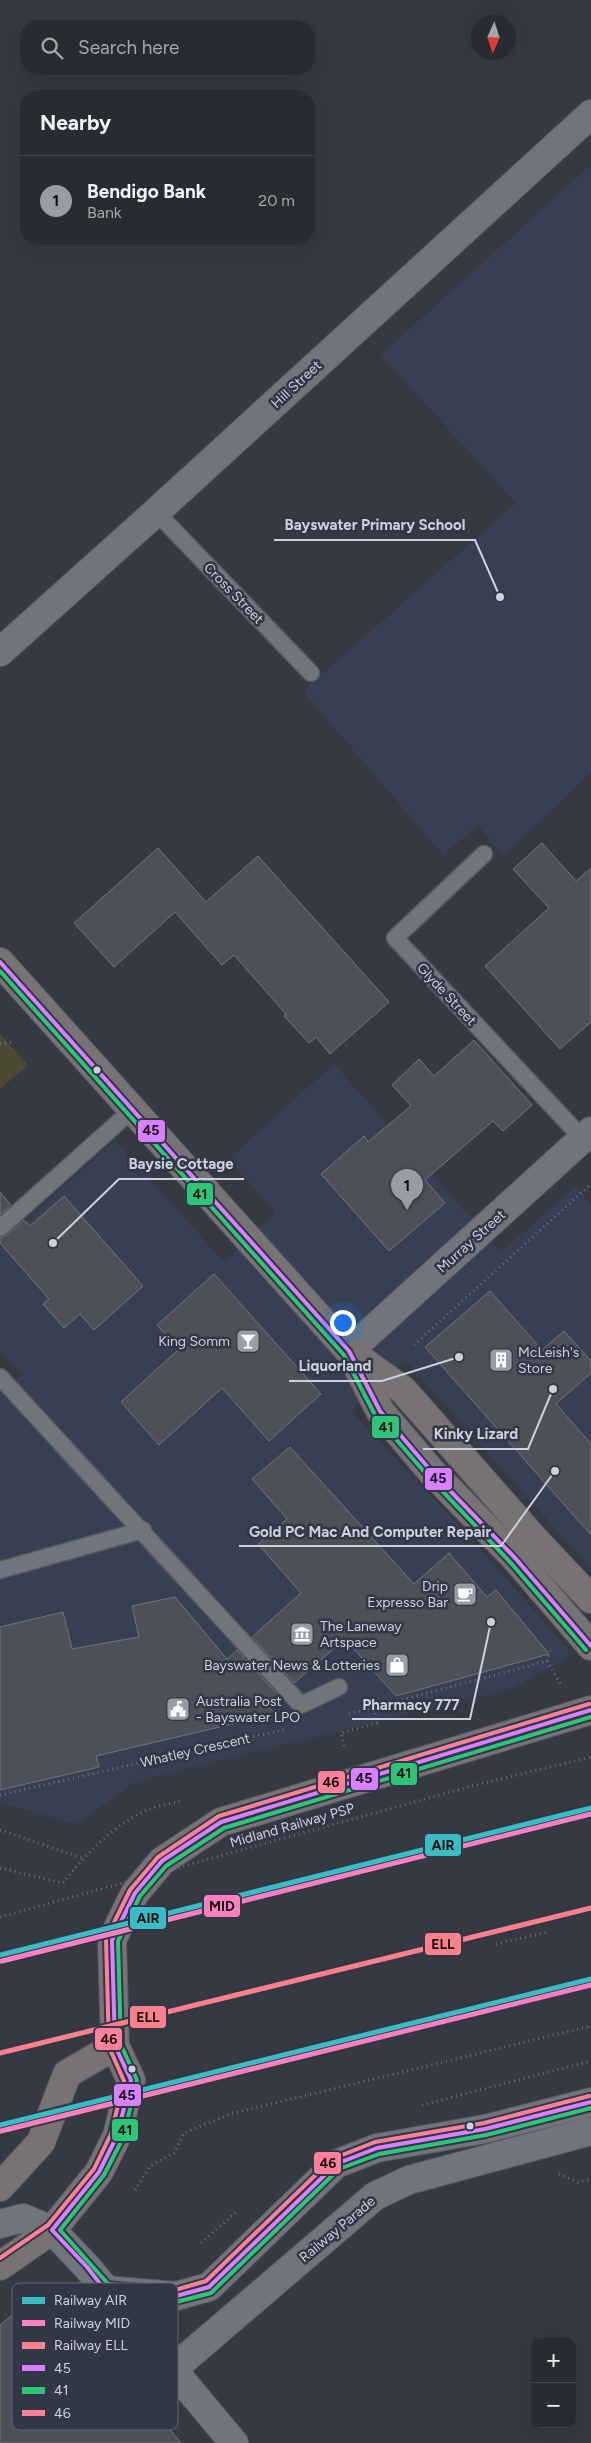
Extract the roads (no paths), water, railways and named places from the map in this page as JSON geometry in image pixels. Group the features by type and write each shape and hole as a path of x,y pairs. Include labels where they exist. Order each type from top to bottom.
{"main road":[{"path":"0,962 349,1351 403,1390 536,1541 591,1599"},
{"path":"349,1351 380,1410 431,1471 516,1559 591,1646"},
{"path":"0,2266 52,2230 99,2172 117,2136 131,2080 116,2046 112,1940 135,1893 162,1862 221,1822 591,1710"},
{"path":"1,2186 41,2142 67,2074 116,2046"}],"street":[{"name":"Hill Street","path":"0,652 591,114"},
{"name":"Murray Street","path":"349,1351 587,1135"},
{"path":"178,2295 209,2287 336,2164 377,2148 485,2130 591,2102"},
{"name":"Railway Parade","path":"178,2366 375,2196 409,2180 591,2131"},
{"path":"0,2224 23,2218 52,2230 100,2283"},
{"path":"178,2376 234,2443"}],"lane":[{"name":"Cross Street","path":"156,512 311,673"},
{"name":"Glyde Street","path":"484,854 395,938 587,1135"},
{"path":"0,1228 132,1110"},
{"path":"0,1377 301,1705 339,1687"},
{"path":"0,1570 142,1530"}],"rail line":[{"name":"AIR","path":"0,1955 591,1808"},
{"name":"MID","path":"2,1961 591,1814"},
{"name":"ELL","path":"0,2053 591,1908"},
{"name":"AIR","path":"0,2125 591,1979"},
{"name":"MID","path":"1,2131 591,1985"}],"place":[{"name":"Bayswater Primary School","path":"500,597"},
{"name":"Bendigo Bank","path":"407,1210"},
{"name":"Baysie Cottage","path":"53,1243"},
{"name":"King Somm","path":"248,1341"},
{"name":"Liquorland","path":"459,1357"},
{"name":"McLeish's Store","path":"501,1360"},
{"name":"Kinky Lizard","path":"553,1389"},
{"name":"Gold PC Mac And Computer Repair","path":"555,1471"},
{"name":"Drip Expresso Bar","path":"465,1594"},
{"name":"Pharmacy 777","path":"491,1622"},
{"name":"The Laneway Artspace","path":"302,1634"},
{"name":"Bayswater News & Lotteries","path":"397,1665"},
{"name":"Australia Post - Bayswater LPO","path":"178,1709"}]}
